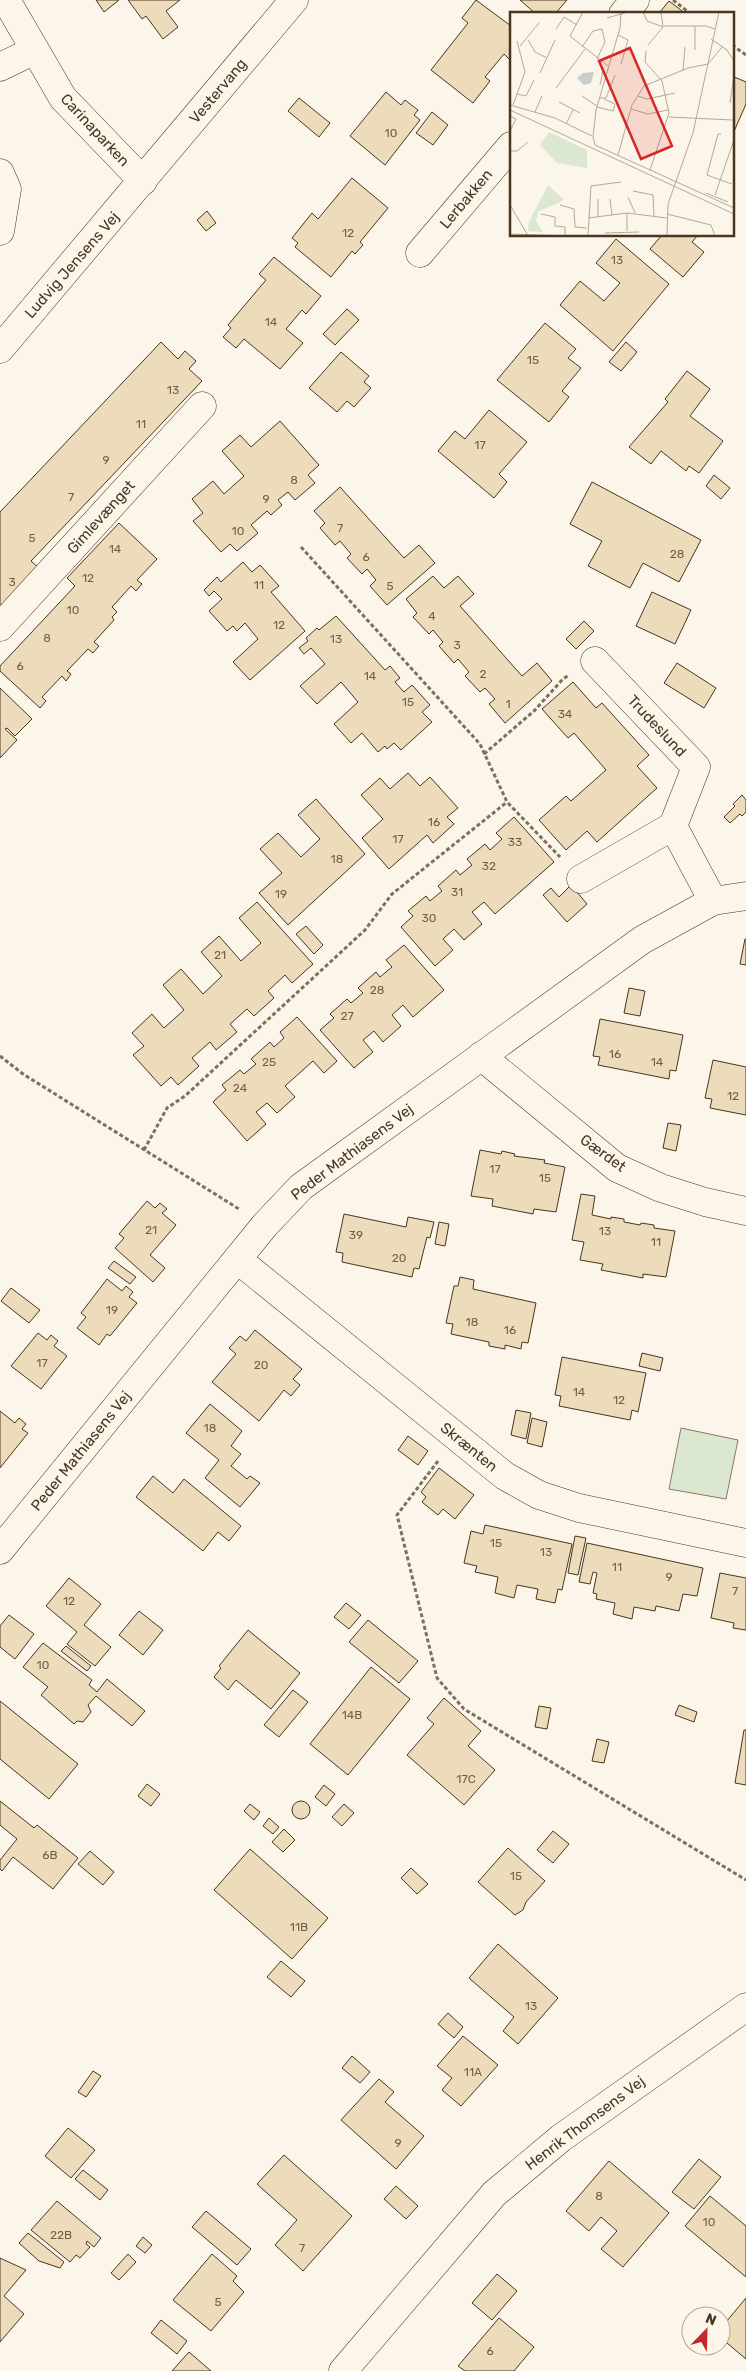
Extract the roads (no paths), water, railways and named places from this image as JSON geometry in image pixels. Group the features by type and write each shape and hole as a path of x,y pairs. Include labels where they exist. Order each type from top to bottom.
{"street":[{"name":"Carinaparken","path":"6,0 63,98 143,181"},
{"name":"Vestervang","path":"143,181 294,0"},
{"path":"625,12 635,0"},
{"path":"0,67 35,50"},
{"name":"Lerbakken","path":"420,253 510,147"},
{"path":"0,173 7,188 0,231"},
{"name":"Ludvig Jensens Vej","path":"0,349 143,181"},
{"name":"Gimlevænget","path":"0,627 202,406"},
{"name":"Trudeslund","path":"595,661 696,767 673,826"},
{"path":"581,879 673,826 713,902"},
{"name":"Peder Mathiasens Vej","path":"0,1550 264,1225 301,1188 642,940 713,902 746,896"},
{"name":"Gærdet","path":"480,1056 618,1168 661,1188 705,1202 746,1211"},
{"name":"Skrænten","path":"237,1259 505,1476 539,1495 579,1508 746,1543"},
{"name":"Henrik Thomsens Vej","path":"343,2371 494,2194 561,2138 746,2007"}]}
